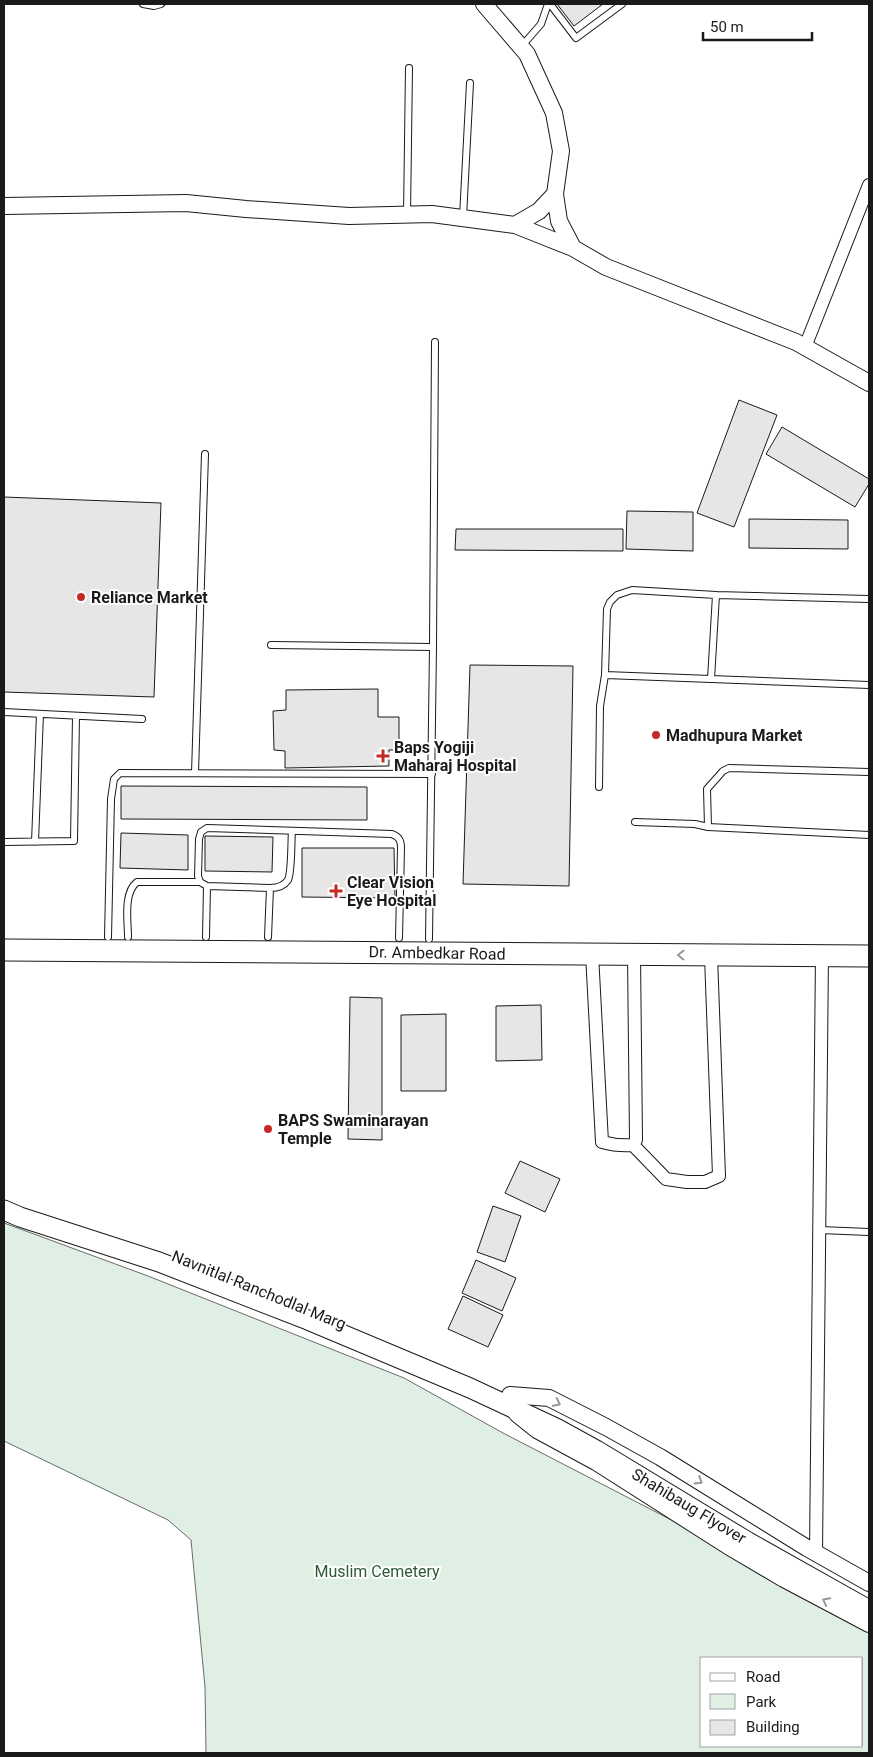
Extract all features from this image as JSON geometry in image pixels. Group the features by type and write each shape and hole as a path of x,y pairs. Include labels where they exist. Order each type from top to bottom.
{"main road":[{"name":"Dr. Ambedkar Road","path":"4,936 869,942"},
{"name":"Dr. Ambedkar Road","path":"4,950 869,956"},
{"name":"Navnitlal Ranchodlal Marg","path":"4,1198 24,1208 162,1252 312,1310 474,1378 508,1400"},
{"path":"4,1210 20,1217 159,1262 308,1320 470,1388 508,1400"},
{"name":"Shahibaug Flyover","path":"508,1400 601,1440 753,1533 869,1598"},
{"name":"Shahibaug Flyover","path":"558,1423 596,1450 748,1542 869,1610"}],"street":[{"path":"484,4 528,54 554,113 561,151 556,194 559,221 573,248"},
{"path":"805,348 869,185"},
{"path":"515,225 539,211 556,194"},
{"path":"4,206 186,203 349,216 432,214 515,225 573,248 606,267 796,342 869,384"},
{"path":"592,954 602,1142 613,1145 633,1145 666,1179 687,1182 704,1182 719,1176 711,956"},
{"path":"633,1145 636,1140 634,955"},
{"path":"816,1553 822,955"},
{"path":"508,1400 548,1398 606,1427 660,1457 816,1553 869,1583"},
{"path":"508,1400 536,1430 596,1462 728,1546 784,1579 869,1624"}],"lane":[{"path":"143,4 154,6 161,4"},
{"path":"521,47 541,24 549,4 576,38 622,4"},
{"path":"407,215 409,68"},
{"path":"463,217 470,83"},
{"path":"429,939 435,342"},
{"path":"195,773 205,454"},
{"path":"599,787 600,706 605,674 607,610 610,602 617,594 632,590 716,595 869,599"},
{"path":"711,679 716,595"},
{"path":"271,645 433,647"},
{"path":"605,674 869,685"},
{"path":"4,712 142,719"},
{"path":"35,842 40,714"},
{"path":"4,842 74,841 76,716"},
{"path":"708,827 707,789 723,771 729,768 869,772"},
{"path":"118,937 111,799 114,779 120,773 432,774"},
{"path":"635,822 869,835"},
{"path":"200,882 198,876 198,839 201,832 207,828 392,834 398,836 401,841 399,938"},
{"path":"118,937 129,894 136,882 200,882 207,886 277,888 288,880 292,831"},
{"path":"206,937 207,886"},
{"path":"268,937 270,888"},
{"path":"820,1230 869,1232"}],"green space":[{"name":"Muslim Cemetery","path":"4,1223 148,1276 404,1378 503,1433 869,1622 869,1753 206,1753 205,1687 191,1540 168,1520 4,1441"}],"building":[{"path":"557,4 603,4 574,26"},
{"path":"739,400 777,415 734,527 697,513"},
{"path":"782,427 869,479 869,484 855,507 766,454"},
{"name":"Reliance Market","path":"4,497 161,503 154,697 4,692"},
{"path":"627,511 693,512 693,551 626,549"},
{"path":"749,519 848,520 848,549 749,548"},
{"path":"456,529 623,529 623,551 455,550"},
{"path":"470,665 573,666 569,886 463,884"},
{"path":"378,689 378,717 399,717 399,750 389,750 389,766 285,768 285,751 274,750 273,711 286,710 286,690"},
{"path":"121,786 367,787 367,820 121,819"},
{"path":"121,833 188,835 188,870 120,868"},
{"path":"205,836 273,837 272,872 205,871"},
{"path":"302,848 394,848 395,898 302,897"},
{"path":"350,997 382,998 382,1140 348,1139"},
{"path":"541,1005 542,1060 496,1061 496,1006"},
{"path":"446,1014 446,1091 401,1091 401,1015"},
{"path":"520,1161 560,1179 545,1212 505,1193"},
{"path":"493,1206 521,1216 505,1262 477,1252"},
{"path":"476,1260 516,1278 502,1311 462,1293"},
{"path":"463,1296 503,1315 488,1347 448,1329"}],"place":[{"name":"Reliance Market","path":"81,597"},
{"name":"Madhupura Market","path":"656,735"},
{"name":"Baps Yogiji Maharaj Hospital","path":"383,756"},
{"name":"Clear Vision Eye Hospital","path":"336,891"},
{"name":"BAPS Swaminarayan Temple","path":"268,1129"}]}
